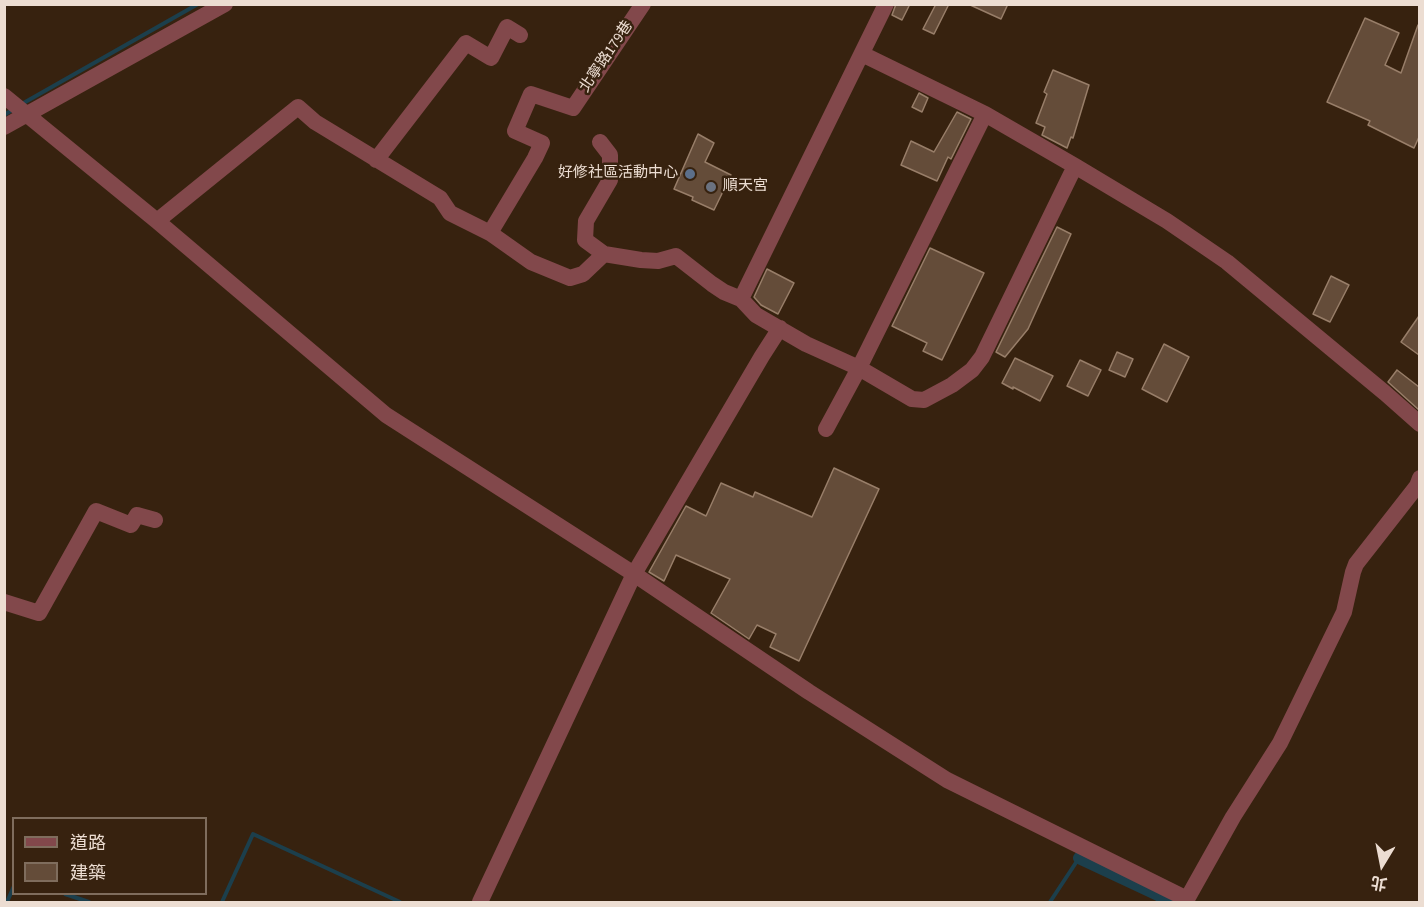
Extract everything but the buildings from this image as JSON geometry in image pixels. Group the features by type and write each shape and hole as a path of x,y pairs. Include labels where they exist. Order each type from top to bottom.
{"street":[{"path":"4,127 17,106 225,4"},
{"name":"北寧路179巷","path":"490,233 542,143 515,131 531,94 573,108 643,4"},
{"path":"741,299 886,4"},
{"path":"376,160 466,43 491,58 507,27 520,34"},
{"path":"862,54 985,114 1167,221 1227,262 1419,424"},
{"path":"17,106 386,415 634,574 809,692 947,780 1186,901 1233,817 1285,734 1344,612 1356,564 1417,486 1419,478"},
{"path":"157,221 298,107 315,122 440,198 450,213 490,233 531,262 570,278 583,274 604,254"},
{"path":"826,429 859,368 985,114"},
{"path":"600,142 610,155 610,180 586,221 585,240 604,254 658,261 676,256 724,292 741,299 756,315 806,344 859,368 912,399 924,400 952,385 972,370 982,357 1075,166"},
{"path":"480,903 634,574 780,328"},
{"path":"4,602 39,613 96,511 131,525 137,515 155,520"}],"waterway":[{"path":"20,105 198,4"},
{"path":"4,115 14,109"},
{"path":"222,902 253,834 400,902"},
{"path":"1050,902 1079,858"},
{"path":"1079,858 1170,902"},
{"path":"7,902 12,891"},
{"path":"68,895 89,902"}],"place":[{"name":"好修社區活動中心","path":"690,174"},
{"name":"順天宮","path":"711,187"}]}
